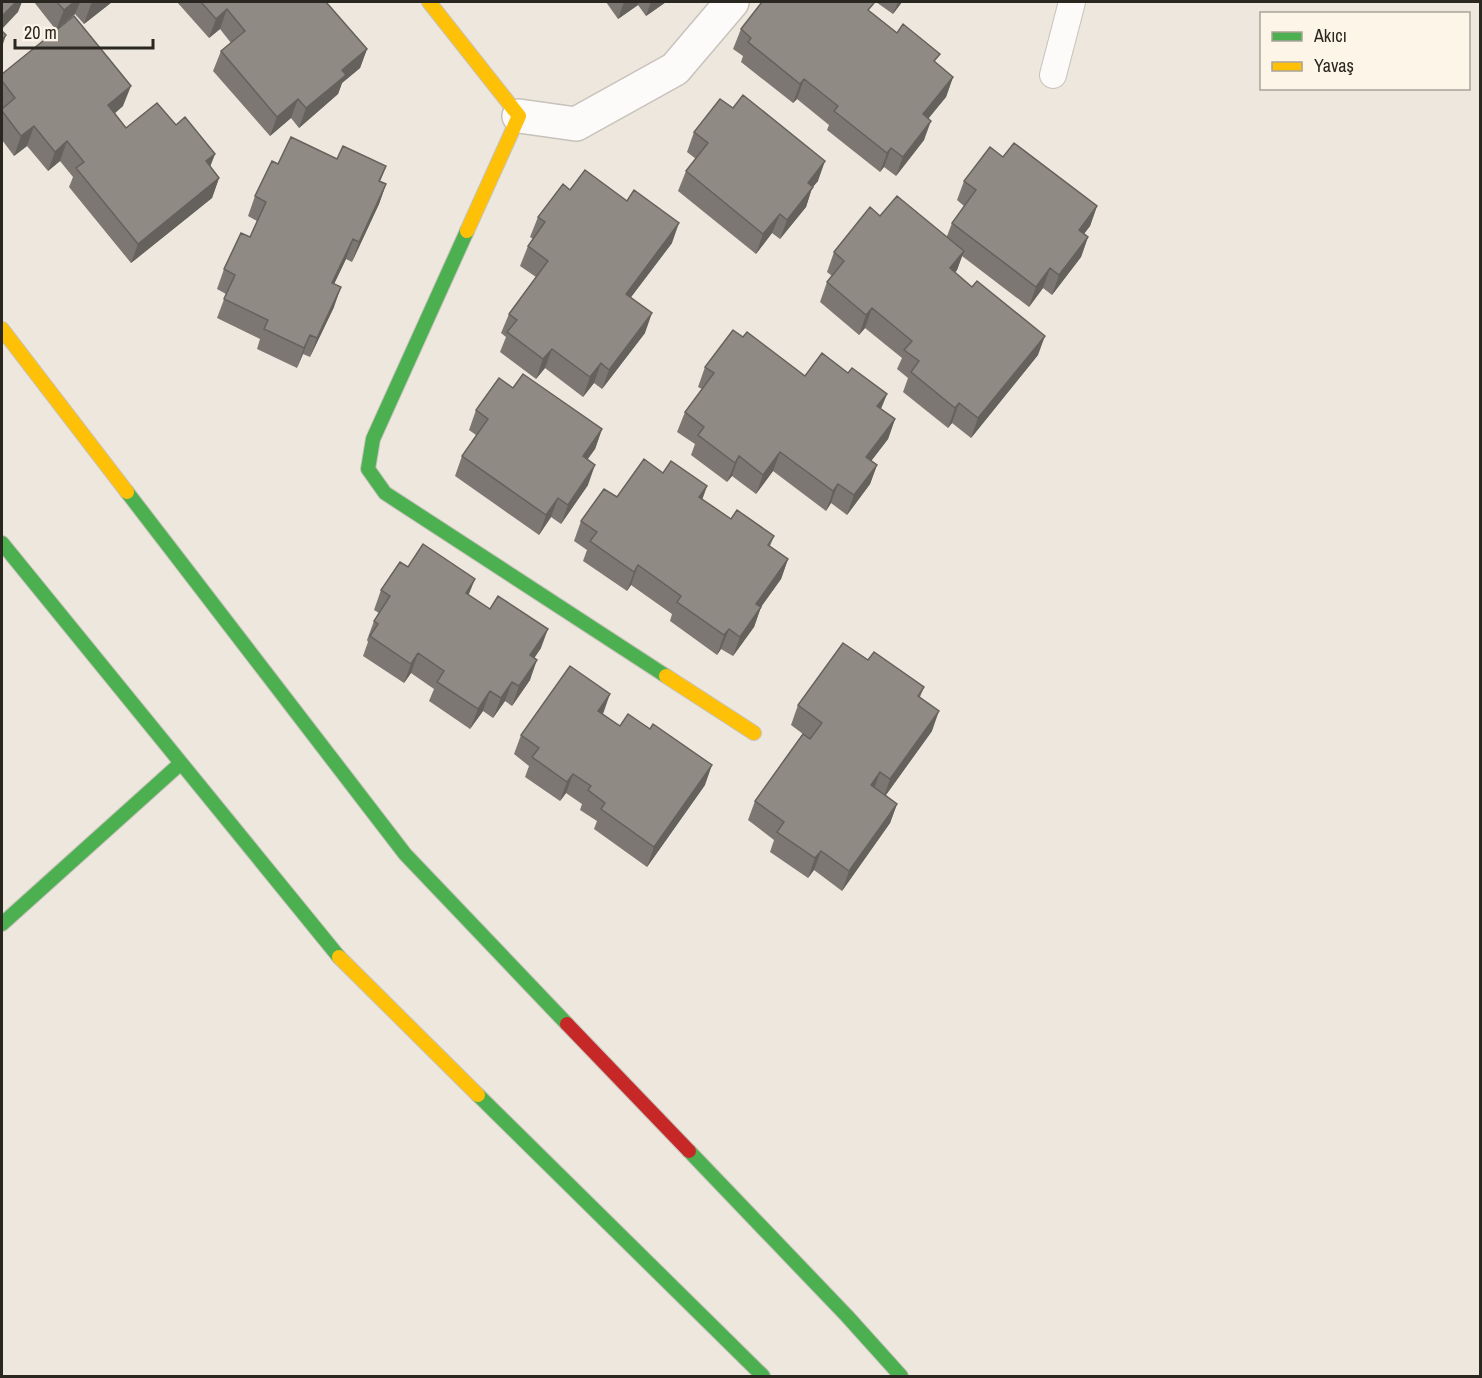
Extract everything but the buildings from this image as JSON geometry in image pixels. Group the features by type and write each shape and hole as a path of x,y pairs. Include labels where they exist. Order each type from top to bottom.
{"main road":[{"path":"429,2 519,116 373,438 368,469 385,493 754,733"},
{"path":"2,329 405,854 847,1316 901,1377"},
{"path":"2,543 344,963 763,1377"},
{"path":"2,924 181,763"}],"street":[{"path":"519,116 576,124 675,69 732,2"}],"lane":[{"path":"1053,75 1072,2"}],"traffic: fast":[{"path":"467,231 373,439 368,469 385,493 666,676"},
{"path":"127,492 405,854 567,1024"},
{"path":"2,543 339,957"},
{"path":"2,924 181,763"},
{"path":"478,1095 763,1376"},
{"path":"689,1151 847,1316 901,1376"}],"traffic: slow":[{"path":"429,2 519,116 467,231"},
{"path":"2,329 127,492"},
{"path":"666,676 754,733"},
{"path":"339,957 478,1095"}],"traffic: jam":[{"path":"567,1024 689,1151"}]}
